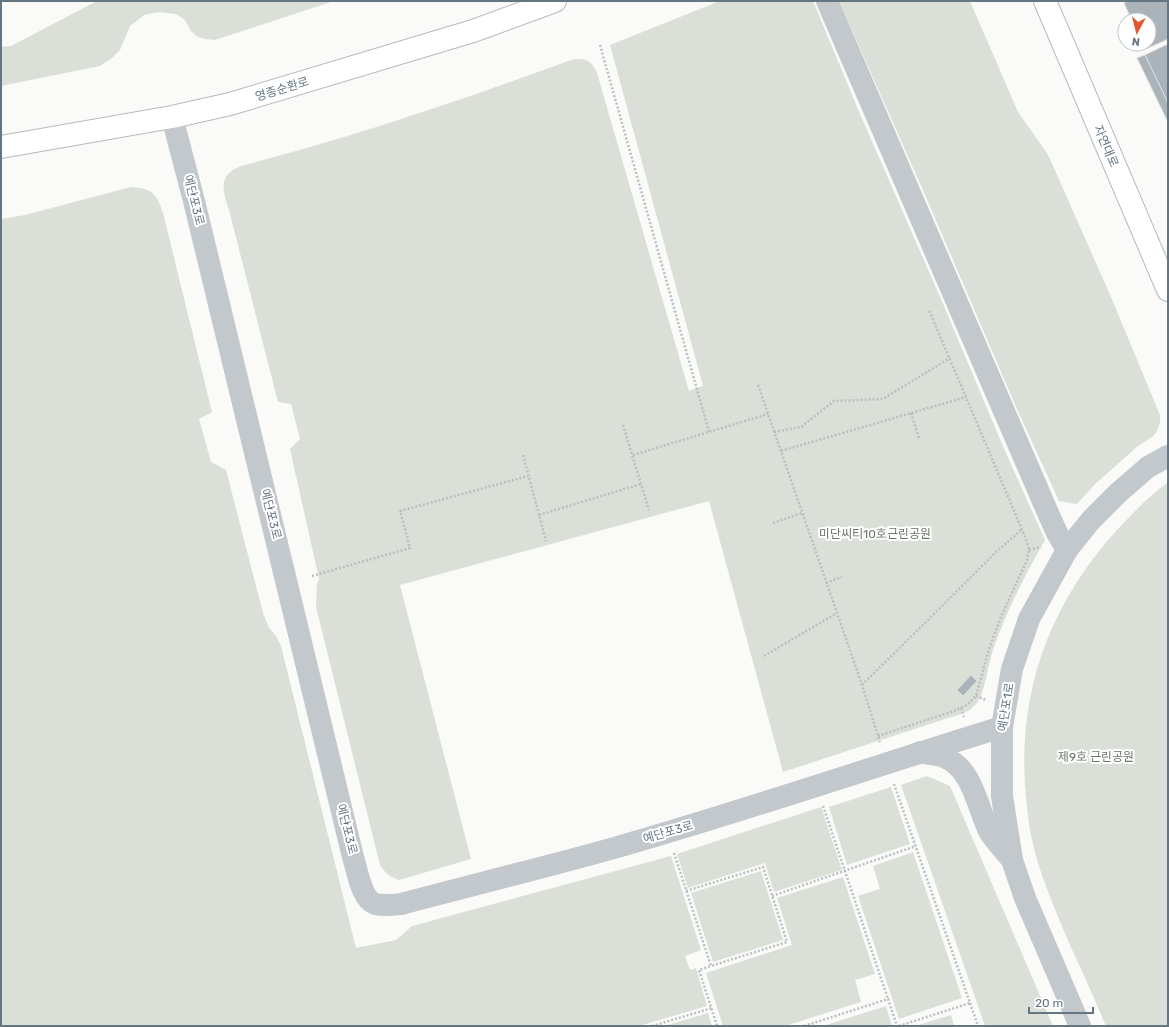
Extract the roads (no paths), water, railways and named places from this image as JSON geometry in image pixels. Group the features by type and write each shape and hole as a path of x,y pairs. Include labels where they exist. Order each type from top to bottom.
{"main road":[{"name":"영종순환로","path":"1,147 172,117 230,104 473,31 555,1"},
{"name":"자연대로","path":"1045,1 1163,262 1168,290"}],"street":[{"path":"827,1 1057,533 1057,547"},
{"name":"예단포3로","path":"172,117 194,201 353,856 361,885 366,896 374,903 386,905 401,904 612,848 803,790 1002,727"},
{"name":"예단포1로","path":"1080,1026 1025,898 1012,860 1002,796 1002,727 1012,669 1057,547 1092,520 1118,493 1148,467 1168,456"},
{"path":"920,752 944,757 957,765 964,773 990,832 1012,860"}],"park label":[{"name":"미단씨티10호근린공원","path":"875,534"},
{"name":"제9호 근린공원","path":"1096,757"}]}
